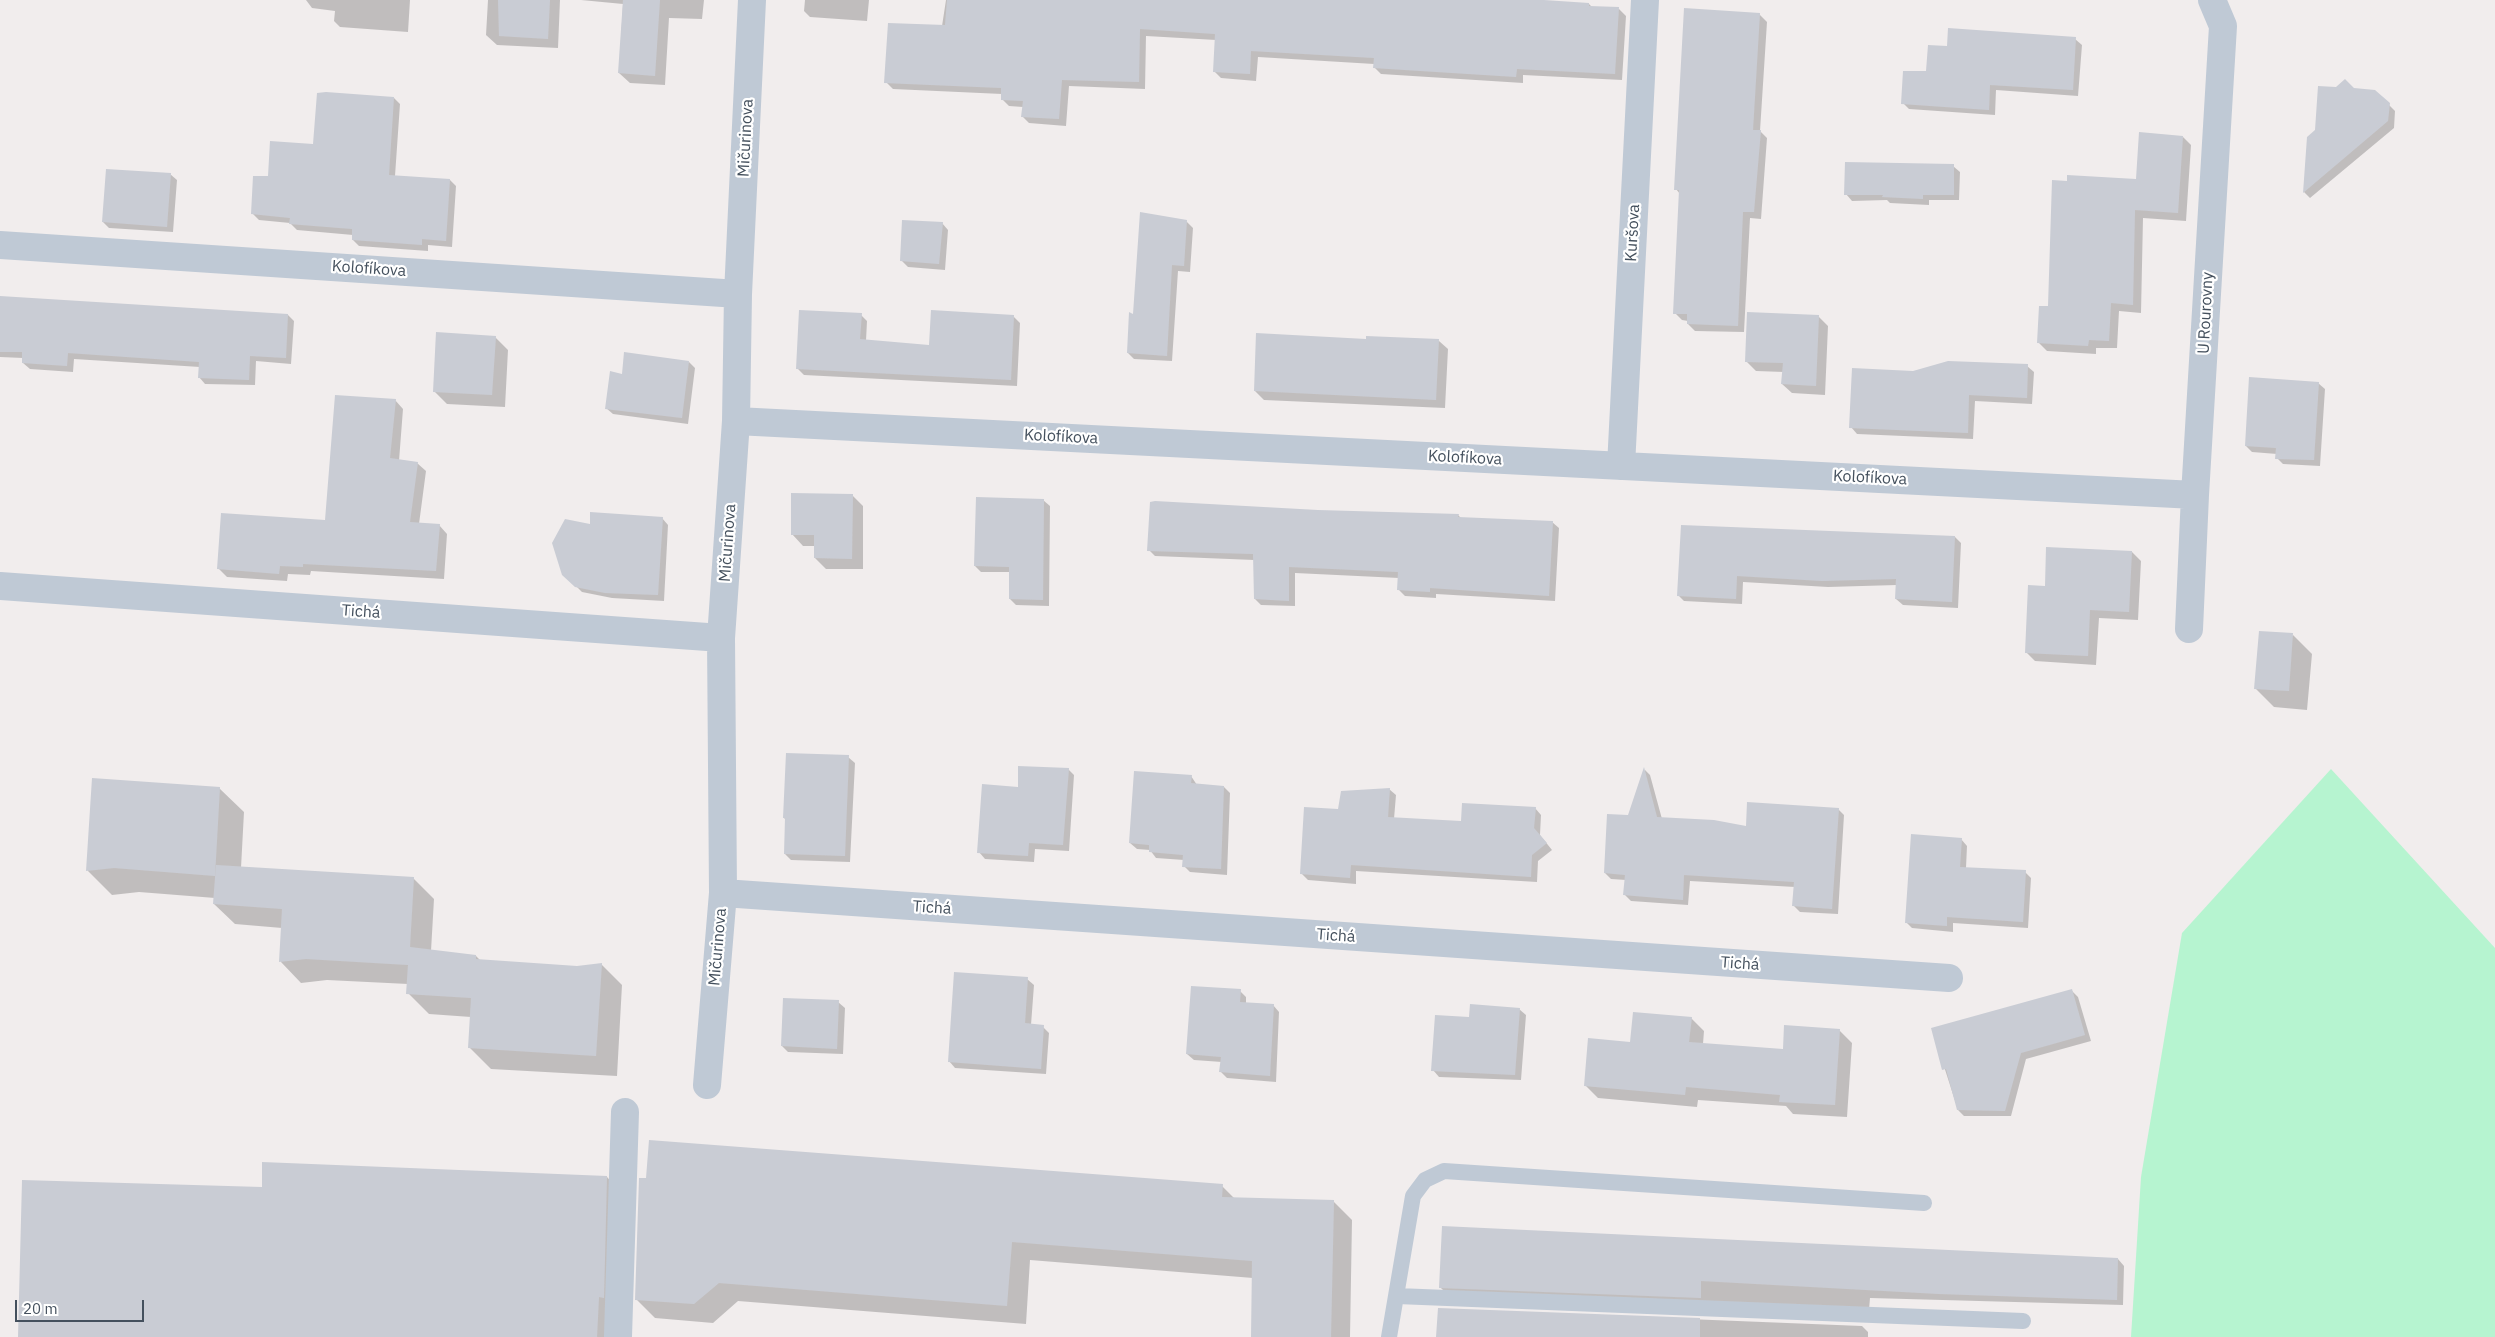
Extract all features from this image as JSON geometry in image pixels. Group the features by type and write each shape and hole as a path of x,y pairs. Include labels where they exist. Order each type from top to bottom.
{"street":[{"name":"Mičurinova","path":"707,1085 723,893 721,638 736,421 738,294 752,0"},
{"name":"Kuršova","path":"1620,466 1645,0"},
{"name":"U Rourovny","path":"2189,629 2195,494 2223,26 2212,0"},
{"name":"Kolofíkova","path":"0,245 738,294"},
{"name":"Kolofíkova","path":"736,421 2195,494"},
{"name":"Tichá","path":"0,586 721,638"},
{"name":"Tichá","path":"723,893 1949,978"},
{"path":"618,1337 625,1112"}],"lane":[{"path":"1389,1337 1413,1196 1425,1180 1444,1171 1924,1203"},
{"path":"1397,1296 2023,1321"}],"green space":[{"path":"2331,769 2495,948 2495,1337 2131,1337 2141,1177 2182,933"}],"building":[{"path":"498,0 550,0 548,39 499,36"},
{"path":"623,0 660,0 655,76 618,73"},
{"path":"947,0 1544,0 1589,3 1589,6 1619,7 1615,74 1517,69 1516,77 1373,68 1374,58 1251,51 1250,74 1213,72 1215,34 1140,29 1139,82 1062,80 1059,119 1021,117 1023,101 1001,100 1001,88 884,83 888,23 945,25"},
{"path":"1684,8 1760,13 1753,130 1761,130 1754,212 1743,212 1738,326 1687,324 1687,314 1673,314 1679,190 1674,190"},
{"path":"1948,28 2076,37 2073,90 1990,85 1989,110 1901,104 1903,71 1926,71 1928,45 1947,46"},
{"path":"2345,79 2354,88 2375,90 2390,103 2388,121 2303,193 2307,137 2315,130 2318,86 2336,87"},
{"path":"317,93 394,97 389,175 450,179 446,241 422,239 422,245 352,240 352,229 289,224 290,218 251,214 253,176 268,176 270,141 313,144"},
{"path":"2139,132 2183,136 2178,213 2135,210 2133,305 2111,303 2109,341 2089,340 2088,346 2037,343 2039,306 2048,306 2052,180 2067,181 2067,175 2136,179"},
{"path":"1845,162 1954,164 1954,195 1923,195 1923,199 1882,197 1883,195 1844,195"},
{"path":"106,169 171,173 167,227 102,222"},
{"path":"1140,212 1187,220 1184,266 1172,265 1167,356 1127,353 1129,312 1133,314"},
{"path":"902,220 943,222 939,264 900,261"},
{"path":"0,296 288,314 286,358 250,356 249,380 198,378 199,362 68,353 67,366 22,363 22,352 0,352"},
{"path":"799,310 862,313 860,339 929,345 931,310 1014,315 1011,380 796,369"},
{"path":"1747,312 1819,315 1816,386 1781,384 1783,363 1745,362"},
{"path":"436,332 496,336 492,395 433,392"},
{"path":"1256,333 1366,339 1366,336 1439,339 1436,400 1254,391"},
{"path":"624,352 689,361 682,418 605,409 610,371 622,374"},
{"path":"1948,361 2028,364 2027,398 1969,395 1968,433 1849,428 1852,368 1913,371"},
{"path":"2249,377 2319,382 2314,460 2275,459 2276,448 2245,446"},
{"path":"335,395 396,399 390,458 418,462 410,522 440,524 436,571 303,564 303,567 280,566 279,574 217,569 221,513 325,520"},
{"path":"791,493 853,494 852,559 814,558 814,535 791,535"},
{"path":"976,497 1044,499 1043,600 1009,599 1009,567 974,566"},
{"path":"1150,502 1318,510 1459,514 1458,517 1553,521 1549,596 1430,588 1430,592 1397,590 1398,572 1289,567 1289,601 1254,599 1253,554 1147,551"},
{"path":"590,512 663,517 658,595 605,593 575,587 562,575 552,543 565,519 590,524"},
{"path":"1681,525 1955,536 1952,602 1895,599 1896,579 1822,581 1737,576 1736,599 1677,596"},
{"path":"2046,547 2132,551 2129,612 2090,610 2088,656 2025,653 2028,585 2045,586"},
{"path":"2259,631 2293,633 2289,691 2254,689"},
{"path":"786,753 849,755 845,856 784,854 785,818 783,818"},
{"path":"1018,766 1069,768 1063,845 1029,843 1028,856 977,853 982,784 1018,787"},
{"path":"1644,767 1657,817 1714,820 1746,826 1747,802 1839,808 1832,909 1792,906 1794,882 1684,875 1683,900 1623,895 1625,875 1604,873 1607,814 1628,815"},
{"path":"1134,771 1192,775 1191,783 1224,786 1221,869 1182,867 1183,855 1149,852 1149,845 1129,843"},
{"path":"92,778 220,787 215,876 114,868 86,871"},
{"path":"1390,788 1388,817 1461,821 1462,803 1536,807 1534,828 1547,843 1532,855 1531,877 1351,865 1350,878 1300,874 1304,807 1338,809 1341,791"},
{"path":"1911,834 1962,838 1960,867 2026,870 2023,922 1947,917 1947,926 1905,923"},
{"path":"216,865 414,877 410,947 476,955 476,959 577,966 602,963 596,1056 468,1048 471,998 406,994 408,965 306,959 279,962 282,909 213,904"},
{"path":"954,972 1028,977 1025,1023 1044,1025 1041,1069 948,1062"},
{"path":"1191,986 1241,989 1240,1002 1274,1004 1270,1076 1219,1072 1221,1057 1186,1054"},
{"path":"2072,989 2085,1035 2021,1053 2005,1111 1957,1110 1946,1069 1942,1070 1931,1028"},
{"path":"783,998 839,1000 837,1049 781,1046"},
{"path":"1470,1004 1520,1008 1515,1075 1431,1071 1435,1015 1469,1017"},
{"path":"1633,1012 1692,1017 1689,1042 1783,1049 1784,1025 1840,1029 1835,1105 1779,1102 1780,1095 1686,1087 1685,1095 1584,1086 1588,1038 1630,1042"},
{"path":"649,1140 1223,1184 1222,1197 1334,1200 1331,1337 1251,1337 1252,1261 1012,1242 1007,1306 719,1283 694,1304 635,1300 639,1178 646,1178"},
{"path":"262,1162 607,1176 604,1298 599,1297 597,1337 18,1337 22,1180 262,1187"},
{"path":"1442,1226 2118,1258 2117,1300 1939,1294 1701,1281 1701,1298 1439,1288"},
{"path":"1438,1308 1700,1318 1700,1337 1436,1337"}]}
